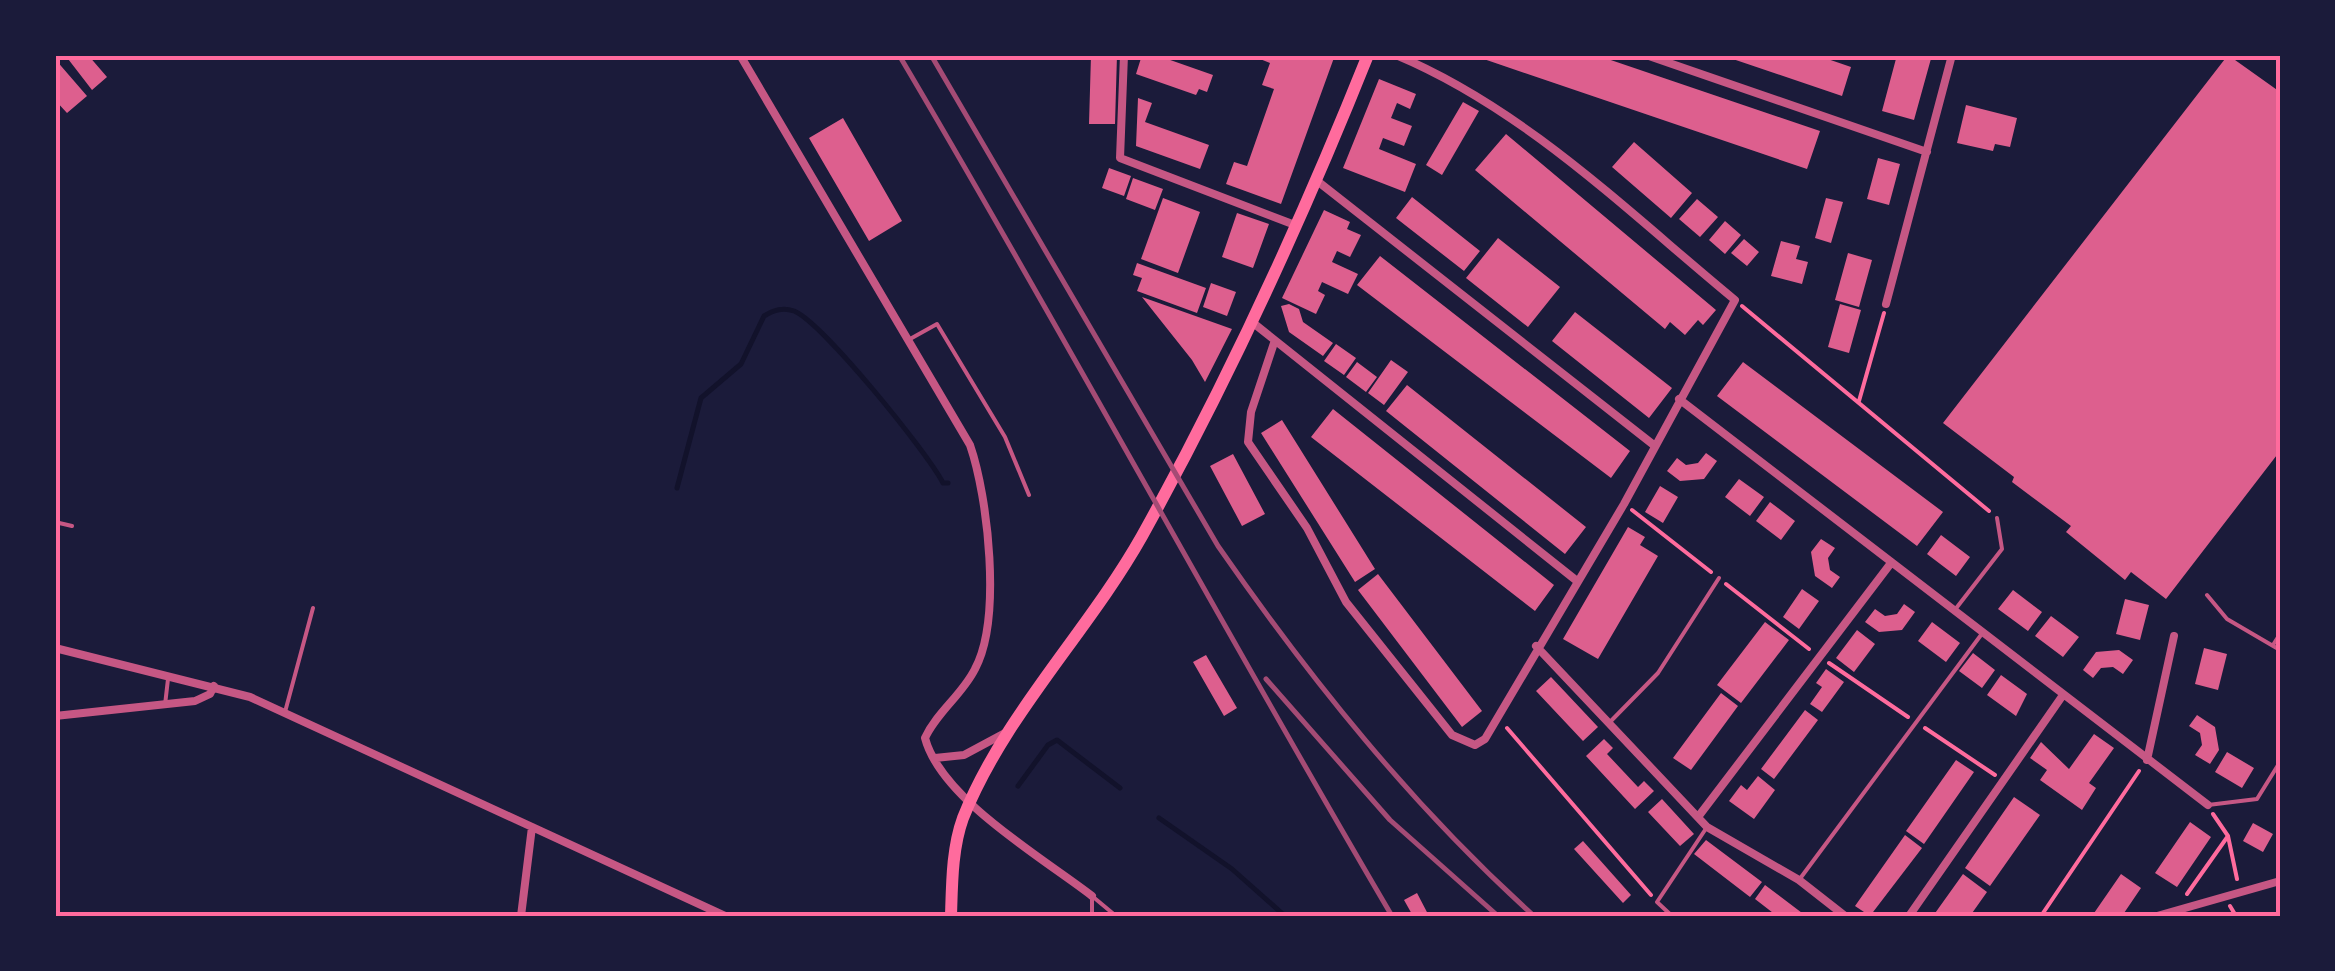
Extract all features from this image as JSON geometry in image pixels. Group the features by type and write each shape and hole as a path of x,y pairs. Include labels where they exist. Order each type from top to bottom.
{"highway":[{"path":"951,916 956,846 970,804 1014,729 1140,540 1214,404 1368,55"}],"street":[{"path":"740,55 970,446 983,482 986,635 977,666 925,738 935,758 970,804 1092,896"},
{"path":"1124,55 1120,158 1295,225"},
{"path":"1274,343 1250,412 1248,442 1307,528 1346,602 1452,735 1475,746 1484,740 1735,300 1517,122 1459,84 1396,55"},
{"path":"1646,55 1927,152"},
{"path":"1886,304 1952,55"},
{"path":"1316,180 1654,446"},
{"path":"1252,322 1576,581"},
{"path":"1679,399 2208,806"},
{"path":"1698,817 1891,563"},
{"path":"2147,760 2174,636"},
{"path":"1536,646 1708,828 1799,880 1846,916"},
{"path":"55,648 214,686 286,712 725,916"},
{"path":"55,716 204,698 214,686"},
{"path":"1908,916 2063,695"},
{"path":"935,758 964,755 1014,729"},
{"path":"522,916 532,827"},
{"path":"2158,916 2280,882"}],"lane":[{"path":"907,341 937,324 1005,438 1028,495"},
{"path":"1954,611 2002,549 1997,518"},
{"path":"55,522 72,526"},
{"path":"1609,723 1658,673 1719,578"},
{"path":"2207,595 2227,619 2280,650"},
{"path":"286,712 313,608"},
{"path":"1799,880 1982,632"},
{"path":"2273,645 2280,634"},
{"path":"165,705 169,675"},
{"path":"2208,806 2257,799 2280,762"},
{"path":"1672,916 1658,902 1708,828"},
{"path":"1092,896 1092,916"},
{"path":"1092,896 1116,916"}],"path":[{"path":"1735,300 1997,518"},
{"path":"1859,401 1886,304"},
{"path":"1497,717 1593,822 1658,902"},
{"path":"2040,916 2147,760"},
{"path":"2208,806 2228,836 2240,893"},
{"path":"2174,912 2228,836"}],"building":[{"path":"65,55 88,55 107,77 92,90"},
{"path":"1091,55 1117,55 1115,124 1089,124"},
{"path":"1142,55 1156,55 1213,75 1207,92 1199,89 1196,95 1136,74"},
{"path":"1262,55 1335,55 1281,204 1226,184 1234,162 1247,166 1274,89 1262,85 1270,63 1260,59"},
{"path":"1472,55 1596,55 1820,131 1807,169"},
{"path":"1721,55 1816,55 1851,67 1842,96"},
{"path":"1897,55 1932,55 1914,120 1882,111"},
{"path":"2228,55 2280,92 2280,451 2166,599 2131,572 2125,580 2066,532 2071,526 1943,423"},
{"path":"55,59 87,96 67,113 55,100"},
{"path":"1379,79 1416,94 1410,109 1397,103 1391,118 1412,126 1404,146 1383,138 1379,149 1416,164 1405,192 1343,168"},
{"path":"1138,98 1152,103 1145,122 1209,145 1200,169 1136,146"},
{"path":"1463,102 1479,111 1442,175 1426,165"},
{"path":"1966,105 2017,118 2010,147 1995,144 1993,151 1957,143"},
{"path":"843,118 902,221 869,241 809,138"},
{"path":"1506,134 1716,310 1703,325 1698,320 1685,335 1670,322 1665,329 1475,170"},
{"path":"1634,142 1692,193 1671,218 1612,167"},
{"path":"1878,158 1900,164 1889,205 1867,199"},
{"path":"1109,168 1131,176 1124,196 1102,188"},
{"path":"1133,178 1163,189 1155,210 1126,199"},
{"path":"1412,197 1480,251 1464,271 1396,218"},
{"path":"1163,198 1200,212 1178,273 1141,259"},
{"path":"1826,198 1843,202 1831,243 1815,238"},
{"path":"1697,199 1718,217 1700,237 1679,219"},
{"path":"1324,210 1350,222 1347,229 1361,235 1350,257 1337,251 1332,262 1358,274 1348,294 1322,282 1318,291 1325,295 1316,314 1282,298"},
{"path":"1237,213 1269,224 1253,268 1222,257"},
{"path":"1725,221 1741,235 1725,254 1709,240"},
{"path":"1498,238 1560,287 1528,327 1466,278"},
{"path":"1744,239 1759,252 1747,266 1731,253"},
{"path":"1781,241 1800,246 1796,259 1808,262 1802,284 1771,276"},
{"path":"1848,253 1872,260 1859,307 1835,300"},
{"path":"1380,256 1630,451 1611,478 1357,285"},
{"path":"1137,263 1206,288 1197,313 1137,291 1142,278 1133,275"},
{"path":"1211,283 1236,292 1227,316 1203,307"},
{"path":"1142,297 1232,329 1205,382 1192,360"},
{"path":"1289,304 1299,309 1303,322 1333,343 1323,356 1289,332 1281,306"},
{"path":"1840,304 1861,310 1849,353 1828,347"},
{"path":"1575,312 1672,388 1649,418 1552,341"},
{"path":"1336,344 1356,358 1344,375 1324,361"},
{"path":"1391,360 1408,372 1384,405 1368,393"},
{"path":"1357,362 1377,377 1366,392 1346,377"},
{"path":"1743,362 1943,512 1917,546 1717,396"},
{"path":"1407,385 1586,527 1565,554 1386,411"},
{"path":"1333,409 1554,585 1535,611 1311,437"},
{"path":"1282,420 1375,569 1355,582 1261,433"},
{"path":"1706,453 1717,461 1704,479 1680,481 1667,471 1677,458 1686,465 1698,463"},
{"path":"1233,454 1265,514 1242,526 1210,466"},
{"path":"1739,479 1764,497 1750,516 1725,497"},
{"path":"1660,486 1678,497 1663,523 1645,512"},
{"path":"1770,502 1795,521 1781,540 1756,521"},
{"path":"1628,527 1645,537 1640,545 1658,556 1598,659 1563,639"},
{"path":"1941,535 1970,557 1956,576 1927,554"},
{"path":"1821,539 1835,548 1828,558 1830,570 1840,577 1832,588 1815,576 1811,552"},
{"path":"1378,574 1482,711 1462,727 1358,590"},
{"path":"1802,589 1819,601 1799,629 1783,617"},
{"path":"2013,590 2042,612 2028,631 1998,609"},
{"path":"2125,599 2149,605 2140,640 2116,634"},
{"path":"1904,604 1915,612 1902,630 1879,632 1865,622 1875,609 1885,616 1897,614"},
{"path":"2051,616 2079,637 2063,657 2035,636"},
{"path":"1765,622 1789,640 1741,703 1717,685"},
{"path":"1932,622 1960,643 1946,662 1918,641"},
{"path":"1857,630 1875,644 1854,672 1836,658"},
{"path":"2204,648 2227,654 2218,690 2195,684"},
{"path":"2119,650 2133,660 2123,674 2113,667 2101,668 2093,678 2083,670 2096,652"},
{"path":"1973,653 1995,670 1982,688 1959,671"},
{"path":"1206,655 1237,708 1224,716 1193,662"},
{"path":"1826,669 1844,682 1822,712 1810,704 1822,687 1816,683"},
{"path":"2001,675 2027,694 2016,716 1987,695"},
{"path":"1551,677 1598,727 1583,741 1536,691"},
{"path":"1721,693 1738,706 1691,770 1673,758"},
{"path":"1805,710 1818,720 1774,779 1761,769"},
{"path":"2197,715 2215,727 2219,750 2210,764 2195,755 2202,745 2200,733 2189,726"},
{"path":"2094,734 2114,748 2089,783 2096,788 2082,810 2040,780 2047,770 2030,758 2041,742 2069,769"},
{"path":"1604,739 1613,748 1607,754 1638,787 1644,781 1654,791 1635,809 1586,756"},
{"path":"2227,752 2254,768 2242,788 2215,772"},
{"path":"1956,760 1974,772 1924,844 1906,831"},
{"path":"1758,776 1775,790 1754,819 1729,801 1741,785 1747,790"},
{"path":"2014,797 2040,815 1990,886 1965,868"},
{"path":"1662,799 1694,834 1680,846 1648,812"},
{"path":"2190,822 2211,837 2177,887 2155,873"},
{"path":"2253,823 2273,834 2263,852 2243,841"},
{"path":"1905,835 1922,848 1870,916 1855,906"},
{"path":"1706,840 1762,882 1750,897 1694,854"},
{"path":"1583,841 1631,895 1623,903 1574,849"},
{"path":"1963,874 1987,892 1970,916 1933,916"},
{"path":"2121,874 2141,888 2122,916 2092,916"},
{"path":"1765,885 1806,916 1777,916 1755,899"},
{"path":"1417,893 1429,916 1413,916 1404,900"}],"waterway":[{"path":"677,488 701,398 741,364 764,316 782,309 808,320 827,338 896,418 943,483 948,483"},
{"path":"1018,786 1048,745 1057,740 1120,788"},
{"path":"1159,818 1232,869 1285,916"}],"railway":[{"path":"899,55 1392,916"},
{"path":"931,55 1218,546 1327,693 1405,786 1534,916"},
{"path":"1266,679 1390,820 1498,916"}]}
